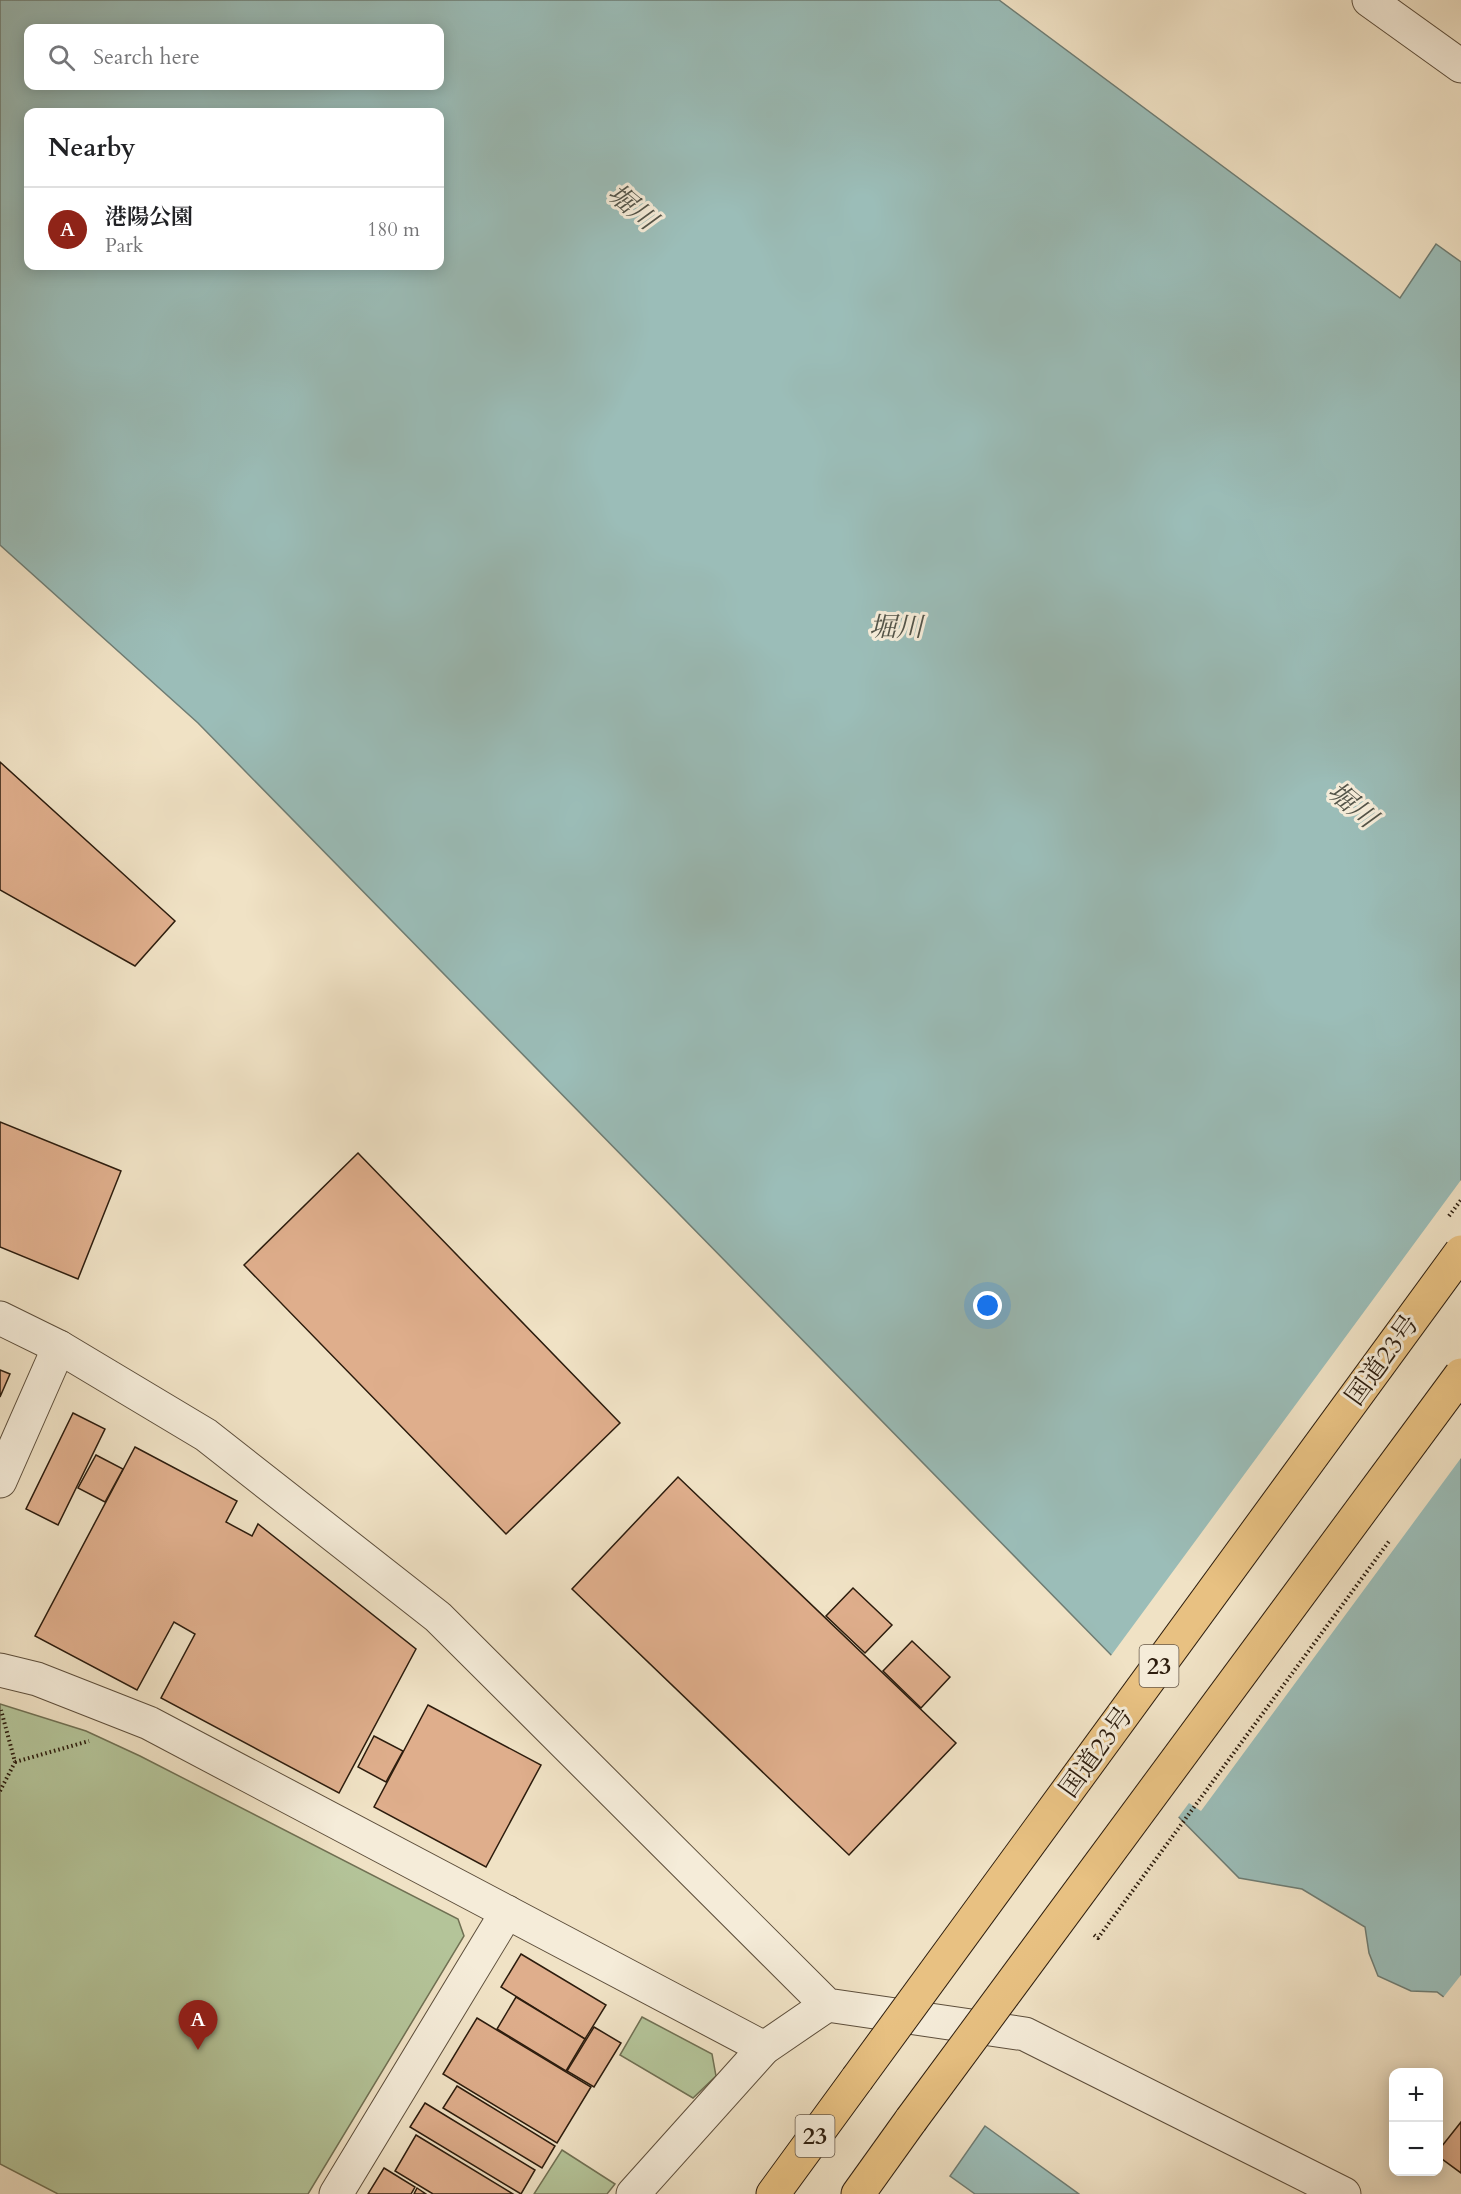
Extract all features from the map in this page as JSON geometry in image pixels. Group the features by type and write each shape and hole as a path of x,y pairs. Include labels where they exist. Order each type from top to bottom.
{"highway":[{"name":"国道23号","path":"773,2194 1461,1252"},
{"path":"858,2194 1461,1375"}],"street":[{"path":"1369,0 1461,66"},
{"path":"0,1318 59,1347 206,1435 438,1617 827,2005 1025,2034 1344,2194"},
{"path":"0,1481 59,1347"},
{"path":"0,1670 37,1679 149,1723 764,2048"},
{"path":"336,2194 507,1912"},
{"path":"633,2194 764,2048 827,2005"}],"path":[{"path":"1194,1807 1391,1538"},
{"path":"0,1706 15,1762 0,1791"},
{"path":"15,1762 93,1739"}],"green space":[{"path":"0,1704 86,1731 140,1756 458,1919 464,1936 308,2194 58,2194 0,2164"},
{"path":"642,2017 712,2054 716,2076 693,2098 620,2055"},
{"path":"562,2150 615,2184 607,2194 534,2194"}],"water":[{"name":"堀川","path":"0,0 999,0 1400,298 1436,244 1461,262 1461,2010 1437,1992 1411,1991 1378,1976 1369,1953 1365,1927 1302,1889 1239,1878 1078,1715 1118,1662 198,723 0,545"},
{"path":"985,2126 1079,2194 975,2194 950,2176"}],"pier":[{"path":"1461,1180 1461,1458 1201,1811 1189,1803 1177,1819 1075,1714 1115,1662 1110,1657"},
{"path":"1461,1975 1461,2013 1442,1999"}],"building":[{"path":"0,762 175,921 135,966 0,890"},
{"path":"0,1122 121,1171 78,1279 0,1247"},
{"path":"358,1153 620,1423 506,1534 244,1265"},
{"path":"0,1370 10,1374 0,1397"},
{"path":"73,1413 105,1429 58,1525 26,1509"},
{"path":"135,1447 237,1501 226,1522 252,1536 258,1524 416,1649 339,1793 161,1698 195,1634 174,1622 137,1690 35,1636"},
{"path":"96,1455 123,1469 105,1502 78,1488"},
{"path":"678,1477 956,1743 849,1855 572,1589"},
{"path":"853,1588 892,1625 865,1653 826,1616"},
{"path":"912,1641 950,1677 921,1708 883,1671"},
{"path":"428,1705 541,1765 486,1867 374,1807"},
{"path":"374,1736 403,1751 386,1782 358,1767"},
{"path":"521,1954 606,2005 585,2039 501,1987"},
{"path":"516,1997 585,2039 566,2071 497,2029"},
{"path":"477,2018 591,2087 557,2143 443,2074"},
{"path":"594,2027 621,2043 594,2087 567,2071"},
{"path":"457,2086 555,2146 542,2168 443,2108"},
{"path":"425,2103 535,2170 521,2194 410,2127"},
{"path":"1461,2122 1461,2173 1443,2160 1443,2145"},
{"path":"416,2135 513,2194 433,2194 395,2171"},
{"path":"384,2168 415,2187 411,2194 368,2194"},
{"path":"417,2188 426,2194 414,2194"}],"place":[{"name":"港陽公園","path":"198,2050"}]}
